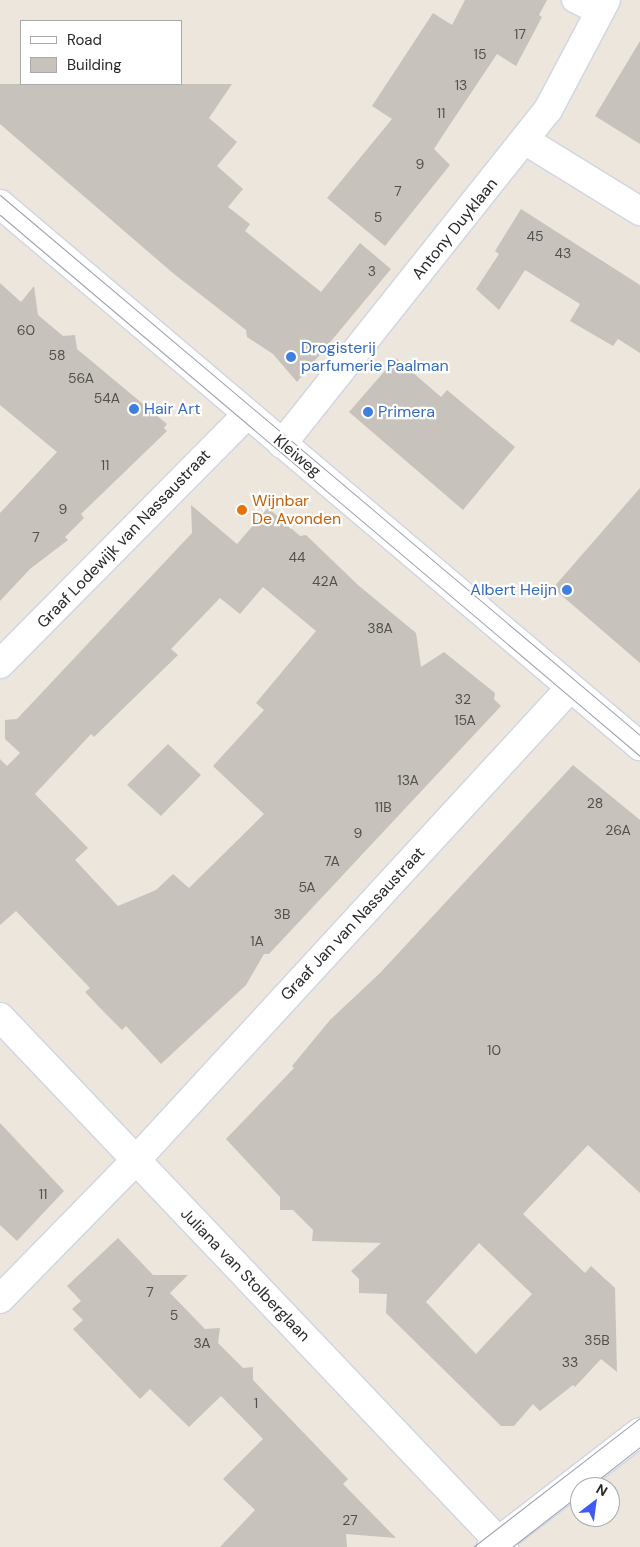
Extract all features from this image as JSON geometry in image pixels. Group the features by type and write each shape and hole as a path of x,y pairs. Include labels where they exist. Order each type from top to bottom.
{"street":[{"name":"Antony Duyklaan","path":"282,444 548,110 602,7"},
{"path":"526,140 640,211"},
{"name":"Kleiweg","path":"0,204 640,746"},
{"name":"Graaf Lodewijk van Nassaustraat","path":"0,664 247,414"},
{"name":"Graaf Jan van Nassaustraat","path":"0,1299 136,1160 570,688"},
{"name":"Juliana van Stolberglaan","path":"0,1017 496,1542"},
{"path":"496,1542 640,1432"}],"lane":[{"path":"574,0 602,7"}],"building":[{"path":"465,0 547,0 539,15 542,17 516,66 497,54 447,129 434,149 450,165 385,246 327,198 392,119 372,106 433,13 452,25"},
{"path":"640,41 640,144 595,116"},
{"path":"0,84 232,84 209,118 237,142 217,166 243,189 228,207 250,224 245,231 321,292 360,243 391,269 297,382 273,354 247,337 246,330 174,274 0,124"},
{"path":"521,209 640,285 640,353 618,339 613,346 570,321 580,304 525,270 499,310 476,289 499,254 495,251"},
{"path":"0,283 21,302 34,286 38,315 63,336 75,335 77,349 167,424 164,428 167,431 81,514 84,518 65,537 68,540 30,569 0,601 0,513 57,452 0,405"},
{"path":"396,358 441,397 447,390 515,447 463,510 349,412"},
{"path":"640,488 640,663 553,588"},
{"path":"191,505 237,544 268,508 300,536 306,535 358,585 416,633 421,667 444,652 495,693 494,699 501,706 269,954 264,954 246,985 161,1064 126,1026 122,1030 103,1011 85,992 90,988 16,911 0,925 0,759 7,766 20,753 5,739 5,720 17,719 192,533","holes":["263,587 316,631 256,703 264,710 213,766 264,814 189,888 173,874 156,890 118,906 75,860 88,848 35,794 91,734 94,737 178,655 171,649 220,598 240,614"]},
{"path":"168,744 201,775 161,816 127,785"},
{"path":"573,765 640,820 640,1193 588,1145 523,1214 585,1273 591,1266 615,1288 617,1372 601,1359 575,1387 573,1385 540,1411 533,1404 514,1426 501,1426 386,1313 387,1294 359,1293 359,1279 351,1271 381,1243 312,1241 313,1230 293,1210 280,1210 280,1197 226,1139 294,1068 292,1066 330,1020 380,973","holes":["479,1243 532,1294 476,1354 426,1302"]},
{"path":"0,1123 64,1191 17,1241 0,1225"},
{"path":"118,1238 153,1275 188,1275 170,1293 205,1329 220,1328 218,1343 243,1368 253,1367 253,1380 348,1479 343,1484 396,1538 346,1534 347,1547 220,1547 255,1510 223,1479 263,1439 221,1396 189,1427 150,1389 140,1399 73,1329 83,1320 72,1309 81,1301 67,1286"}],"tram line":[{"path":"0,195 640,735"},
{"path":"0,215 640,756"},
{"path":"473,1547 640,1418"},
{"path":"602,1477 640,1447"},
{"path":"512,1547 570,1502"}],"place":[{"name":"Drogisterij parfumerie Paalman","path":"291,357"},
{"name":"Hair Art","path":"134,409"},
{"name":"Primera","path":"368,412"},
{"name":"Wijnbar De Avonden","path":"242,510"},
{"name":"Albert Heijn","path":"567,590"}]}
